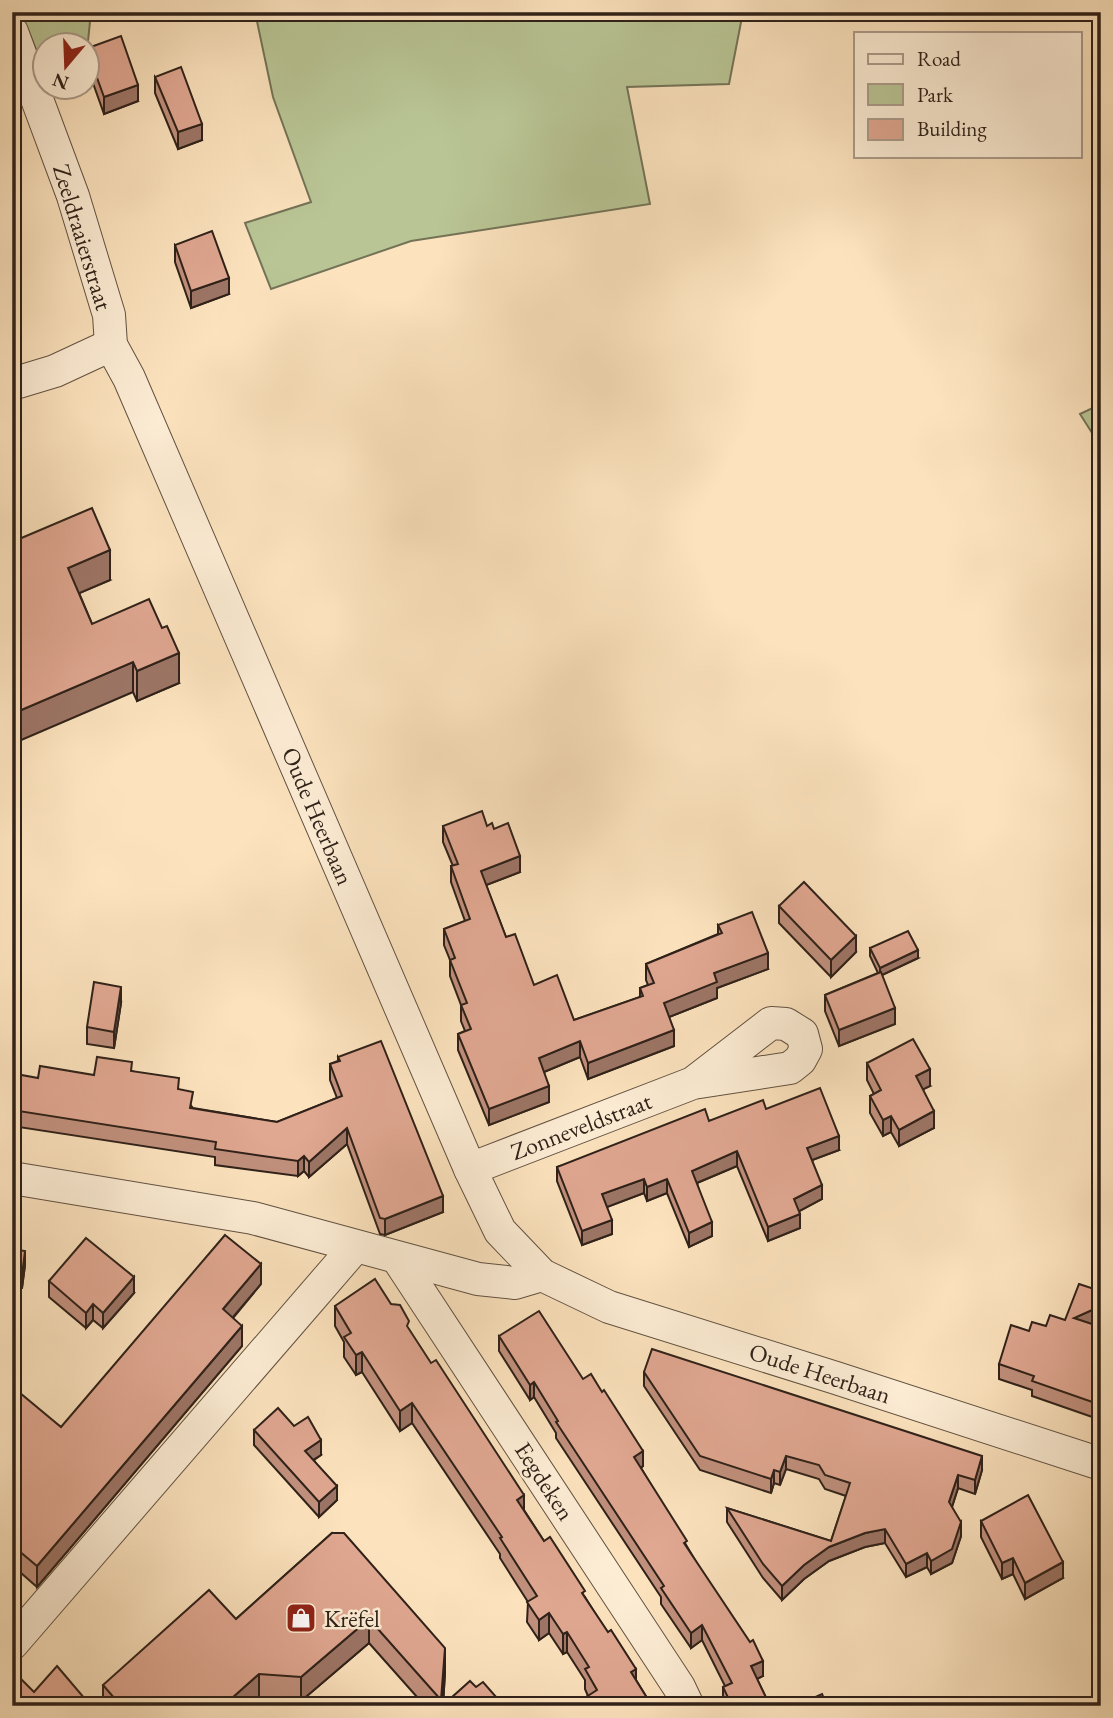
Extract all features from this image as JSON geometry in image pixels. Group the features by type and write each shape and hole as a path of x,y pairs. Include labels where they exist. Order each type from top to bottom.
{"street":[{"name":"Zeeldraaierstraat","path":"12,32 73,196 109,315 111,345 55,371 12,384"},
{"name":"Oude Heerbaan","path":"111,345 134,390 470,1169 500,1231 542,1275 609,1307 1101,1464"},
{"name":"Zonneveldstraat","path":"470,1169 693,1083"},
{"path":"12,1178 242,1216 478,1279 515,1283 542,1275"},
{"path":"12,1644 355,1247"},
{"name":"Eegdeken","path":"398,1259 679,1687 688,1706"}],"green space":[{"path":"21,12 91,12 89,32 32,32 32,40"},
{"path":"255,12 743,12 729,84 627,87 650,204 411,241 271,289 245,223 311,202 273,97"},
{"path":"1101,404 1101,447 1080,414"}],"building":[{"path":"121,36 138,85 104,97 102,43"},
{"path":"181,67 202,124 178,132 155,77"},
{"path":"212,231 229,278 191,291 175,245"},
{"path":"92,508 110,550 68,568 92,624 149,599 162,628 167,626 179,653 137,671 133,662 12,714 12,542"},
{"path":"482,811 487,826 492,823 494,829 508,823 520,856 481,871 506,937 515,934 534,985 557,975 574,1020 643,996 640,988 654,983 646,964 722,933 718,925 752,912 768,953 714,973 717,982 664,1003 674,1030 588,1063 580,1041 539,1058 549,1086 489,1109 458,1034 471,1029 461,1005 467,1003 450,960 455,958 444,929 470,919 451,866 458,864 443,826"},
{"path":"804,882 856,936 831,960 779,906"},
{"path":"908,931 918,950 880,968 870,948"},
{"path":"881,972 895,1008 839,1030 825,995"},
{"path":"94,982 121,987 114,1032 87,1027"},
{"path":"913,1039 930,1069 916,1076 934,1111 899,1130 891,1116 883,1120 870,1096 881,1090 867,1063"},
{"path":"381,1041 443,1196 385,1219 380,1218 347,1128 309,1162 304,1156 298,1161 215,1149 216,1142 12,1110 12,1086 16,1074 38,1078 40,1066 94,1075 97,1057 132,1062 131,1071 179,1078 178,1089 193,1092 190,1108 277,1122 342,1096 330,1064 340,1061 338,1057"},
{"path":"820,1088 839,1136 807,1148 822,1185 794,1199 800,1214 768,1227 737,1151 692,1171 712,1222 689,1233 667,1179 647,1187 644,1179 602,1194 612,1220 582,1231 557,1167 705,1109 709,1121 763,1100 766,1109"},
{"path":"225,1235 261,1264 223,1309 242,1326 37,1566 12,1545 12,1391 14,1388 61,1427"},
{"path":"86,1238 134,1277 103,1313 93,1304 86,1313 49,1281"},
{"path":"12,1249 25,1251 22,1275 12,1273"},
{"path":"375,1279 391,1304 400,1305 409,1321 407,1326 431,1363 436,1360 524,1495 517,1500 544,1541 550,1537 585,1591 582,1593 608,1632 611,1630 636,1669 631,1672 652,1706 617,1706 615,1702 610,1706 572,1706 597,1690 585,1669 589,1667 567,1632 563,1634 549,1613 539,1620 527,1602 537,1596 500,1538 502,1537 412,1403 400,1411 362,1352 356,1355 344,1337 351,1333 335,1306"},
{"path":"1079,1284 1091,1288 1101,1285 1101,1306 1074,1318 1101,1327 1101,1405 1032,1381 1034,1376 999,1364 1011,1325 1029,1331 1032,1322 1046,1326 1050,1315 1065,1320"},
{"path":"539,1311 583,1379 591,1374 643,1451 634,1457 687,1541 684,1543 750,1642 753,1640 763,1661 751,1666 770,1706 732,1706 723,1687 732,1683 702,1625 691,1633 661,1588 664,1586 556,1422 558,1421 534,1382 530,1385 499,1336"},
{"path":"652,1349 982,1456 975,1480 958,1475 949,1502 961,1522 952,1549 931,1561 927,1553 906,1564 885,1529 865,1533 829,1547 804,1565 782,1586 763,1564 727,1508 831,1541 850,1483 825,1475 819,1465 786,1456 780,1472 774,1470 771,1479 700,1456 644,1372"},
{"path":"278,1408 294,1426 308,1417 321,1440 305,1451 337,1486 319,1502 254,1430"},
{"path":"1028,1495 1063,1562 1025,1583 1013,1558 1002,1563 981,1521"},
{"name":"Krëfel","path":"332,1533 344,1533 445,1648 441,1700 369,1619 301,1677 259,1674 223,1706 121,1706 103,1685 209,1590 236,1619"},
{"path":"12,1646 19,1650 12,1657"},
{"path":"57,1666 91,1706 12,1706 12,1670 34,1692"},
{"path":"470,1681 476,1687 483,1682 504,1706 442,1706"},
{"path":"822,1694 827,1706 805,1706 804,1702"}],"place":[{"name":"Krëfel","path":"301,1618"}]}
